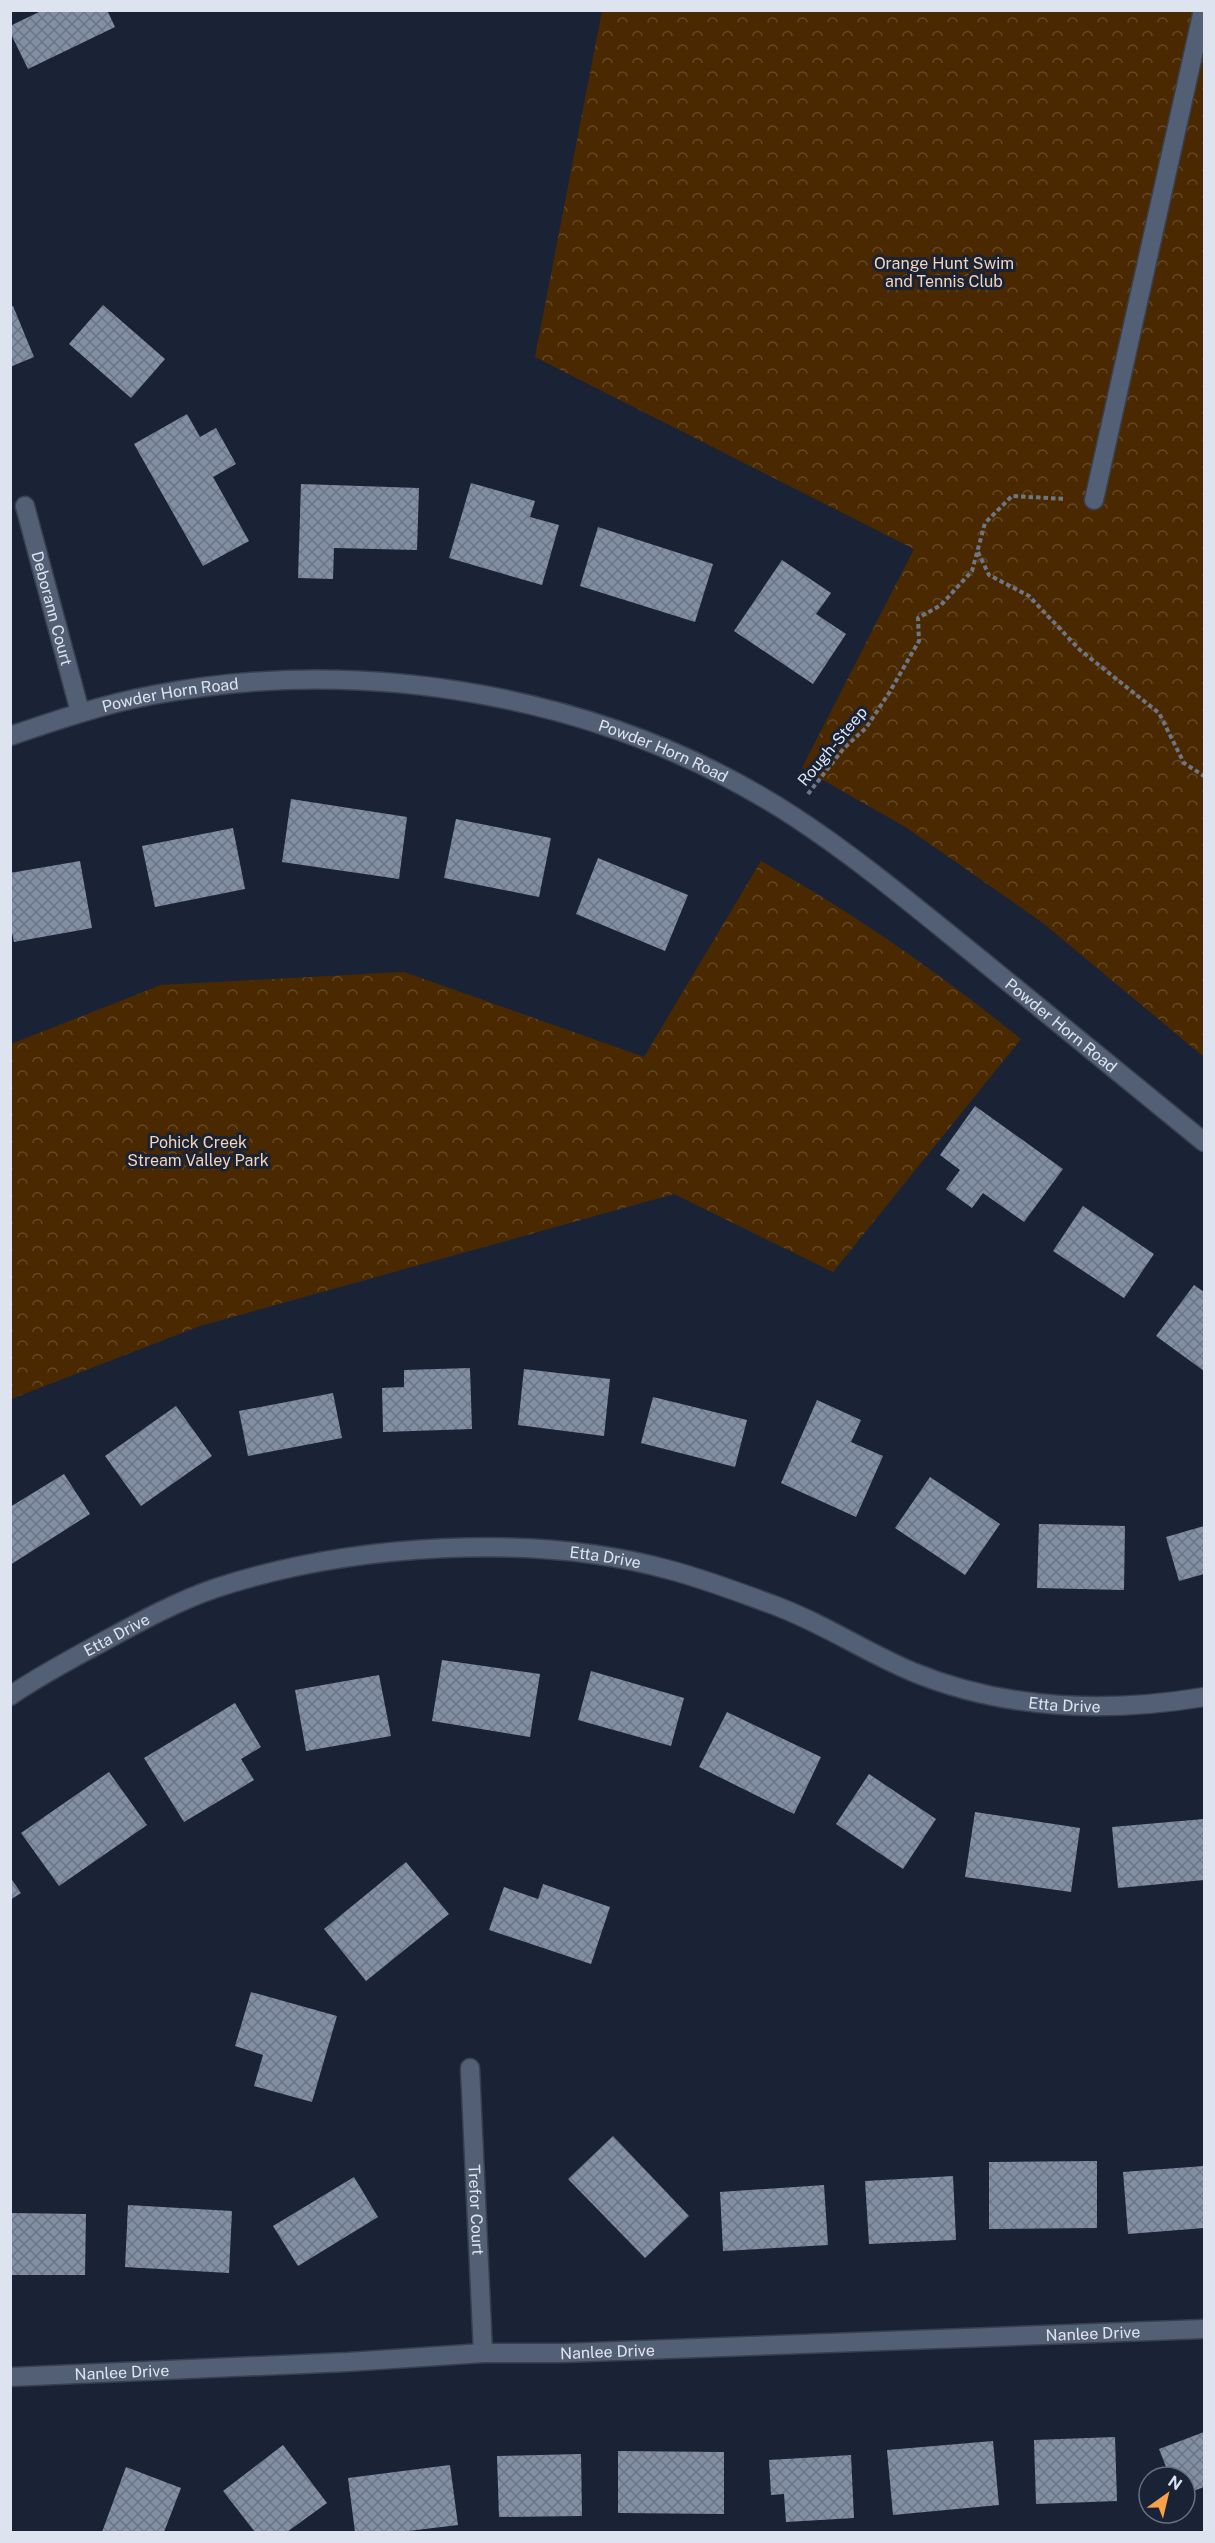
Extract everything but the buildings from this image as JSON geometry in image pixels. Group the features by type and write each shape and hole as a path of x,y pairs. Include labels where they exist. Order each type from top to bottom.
{"street":[{"path":"1094,500 1203,10"},
{"name":"Deborann Court","path":"25,506 80,712"},
{"name":"Powder Horn Road","path":"10,736 80,712 153,695 229,685 330,680 407,683 476,693 564,714 643,741 712,771 791,815 870,870 1204,1142"},
{"name":"Etta Drive","path":"10,1696 41,1675 158,1612 215,1589 268,1573 328,1560 403,1551 471,1548 541,1550 609,1557 669,1569 775,1605 913,1672 957,1687 1009,1699 1061,1705 1114,1707 1167,1703 1204,1697"},
{"name":"Trefor Court","path":"470,2068 483,2353"},
{"name":"Nanlee Drive","path":"10,2377 483,2353 564,2353 1204,2329"}],"path":[{"name":"Rough-Steep","path":"791,815 844,748 866,728 890,693 919,641 918,618 941,605 972,572 986,523 1012,496 1094,500"},
{"path":"978,552 989,575 1029,596 1080,650 1159,713 1184,763 1204,776"}],"green space":[{"name":"Orange Hunt Swim and Tennis Club","path":"602,11 1204,11 1204,1057 1043,923 907,828 802,768 914,549 535,357"},
{"name":"Pohick Creek Stream Valley Park","path":"761,861 829,901 894,944 1021,1039 833,1272 674,1194 200,1326 11,1399 11,1044 161,985 404,972 644,1057"}]}
